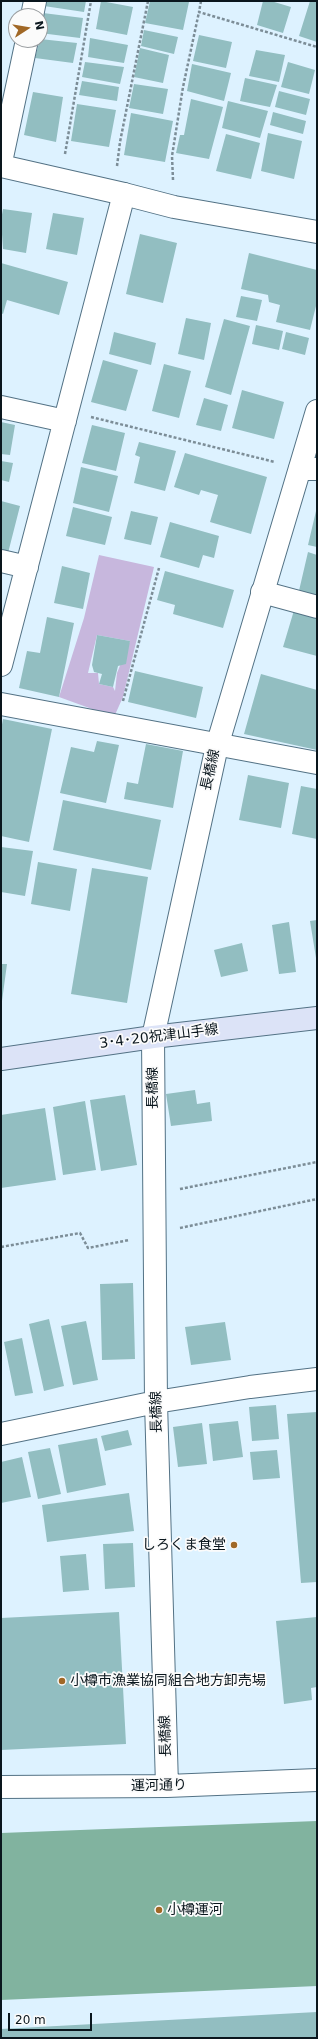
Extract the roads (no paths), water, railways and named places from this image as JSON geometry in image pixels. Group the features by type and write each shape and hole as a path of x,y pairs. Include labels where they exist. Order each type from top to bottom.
{"main road":[{"name":"3･4･20祝津山手線","path":"1,1059 153,1037 317,1018"}],"street":[{"path":"1,162 25,48"},
{"path":"1,166 174,207 317,232"},
{"path":"1,664 66,416 119,193"},
{"path":"1,407 66,416"},
{"name":"長橋線","path":"167,1786 156,1402 153,1037 217,746 262,592 309,469 317,411"},
{"path":"1,561 27,567"},
{"path":"262,592 317,607"},
{"path":"1,704 217,746 317,763"},
{"path":"1,1434 156,1402 250,1386 317,1379"},
{"name":"運河通り","path":"1,1787 167,1786 317,1780"}],"place":[{"name":"しろくま食堂","path":"234,1545"},
{"name":"小樽市漁業協同組合地方卸売場","path":"62,1681"},
{"name":"小樽運河","path":"159,1910"}]}
